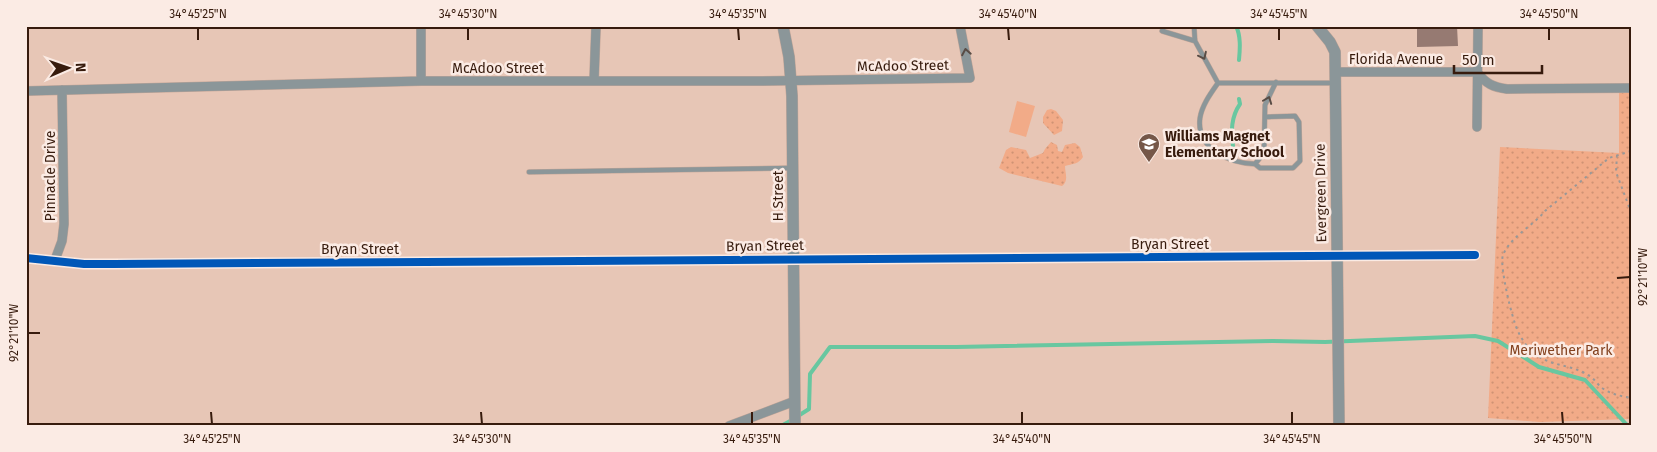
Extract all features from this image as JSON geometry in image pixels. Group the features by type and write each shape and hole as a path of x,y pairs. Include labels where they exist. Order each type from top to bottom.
{"street":[{"path":"421,26 421,81"},
{"path":"594,81 596,26"},
{"name":"H Street","path":"783,26 791,81 795,426"},
{"name":"McAdoo Street","path":"26,91 421,81 791,81 970,78 960,26"},
{"name":"Evergreen Drive","path":"1317,26 1334,47 1336,78 1339,426"},
{"path":"1477,127 1478,26"},
{"path":"1477,72 1486,83 1507,89 1631,88"},
{"name":"Florida Avenue","path":"1336,78 1477,72"},
{"name":"Pinnacle Drive","path":"55,260 62,241 64,224 62,90"},
{"name":"Bryan Street","path":"26,258 84,264 114,264 317,261 1475,255"},
{"path":"728,426 795,405"}],"lane":[{"path":"1164,26 1162,31 1195,41"},
{"path":"1194,26 1195,41 1218,83"},
{"path":"1218,83 1336,78"},
{"path":"1255,164 1264,153 1265,105 1276,82"},
{"path":"1218,83 1208,98 1200,117 1200,132 1208,144 1226,159 1242,164 1255,164 1260,168 1293,168 1300,160 1299,122 1295,116 1265,117"},
{"path":"529,172 793,168"}],"path":[{"path":"1631,151 1609,158 1513,240 1503,254 1501,263 1516,329 1528,347 1541,358 1588,375 1616,396 1631,398"},
{"path":"1617,155 1616,172 1631,212"}],"green space":[{"name":"Meriwether Park","path":"1631,88 1631,419 1540,422 1488,418 1500,147 1619,153 1619,89"},
{"path":"1017,101 1035,106 1026,137 1009,132"},
{"path":"1047,110 1056,111 1063,120 1062,131 1054,135 1043,123 1043,117"},
{"path":"1051,142 1057,145 1058,151 1062,152 1065,145 1075,143 1080,147 1083,157 1077,162 1065,166 1066,179 1062,186 1008,173 999,168 1006,150 1011,147 1026,150 1030,158 1043,153"}],"building":[{"path":"1433,26 1457,26 1458,46 1417,47 1417,28 1433,28"}],"waterway":[{"path":"1236,26 1240,47 1239,60"},
{"path":"1233,146 1232,124 1240,104 1239,99"},
{"path":"798,416 809,409 810,374 830,347 956,347 1273,341 1325,342 1475,336 1498,341 1539,367 1585,380 1628,426"},
{"path":"781,426 792,420"}],"cycle path":[{"path":"26,258 84,264 114,264 624,259 1475,255"}],"place":[{"name":"Williams Magnet Elementary School","path":"1149,163"}]}
